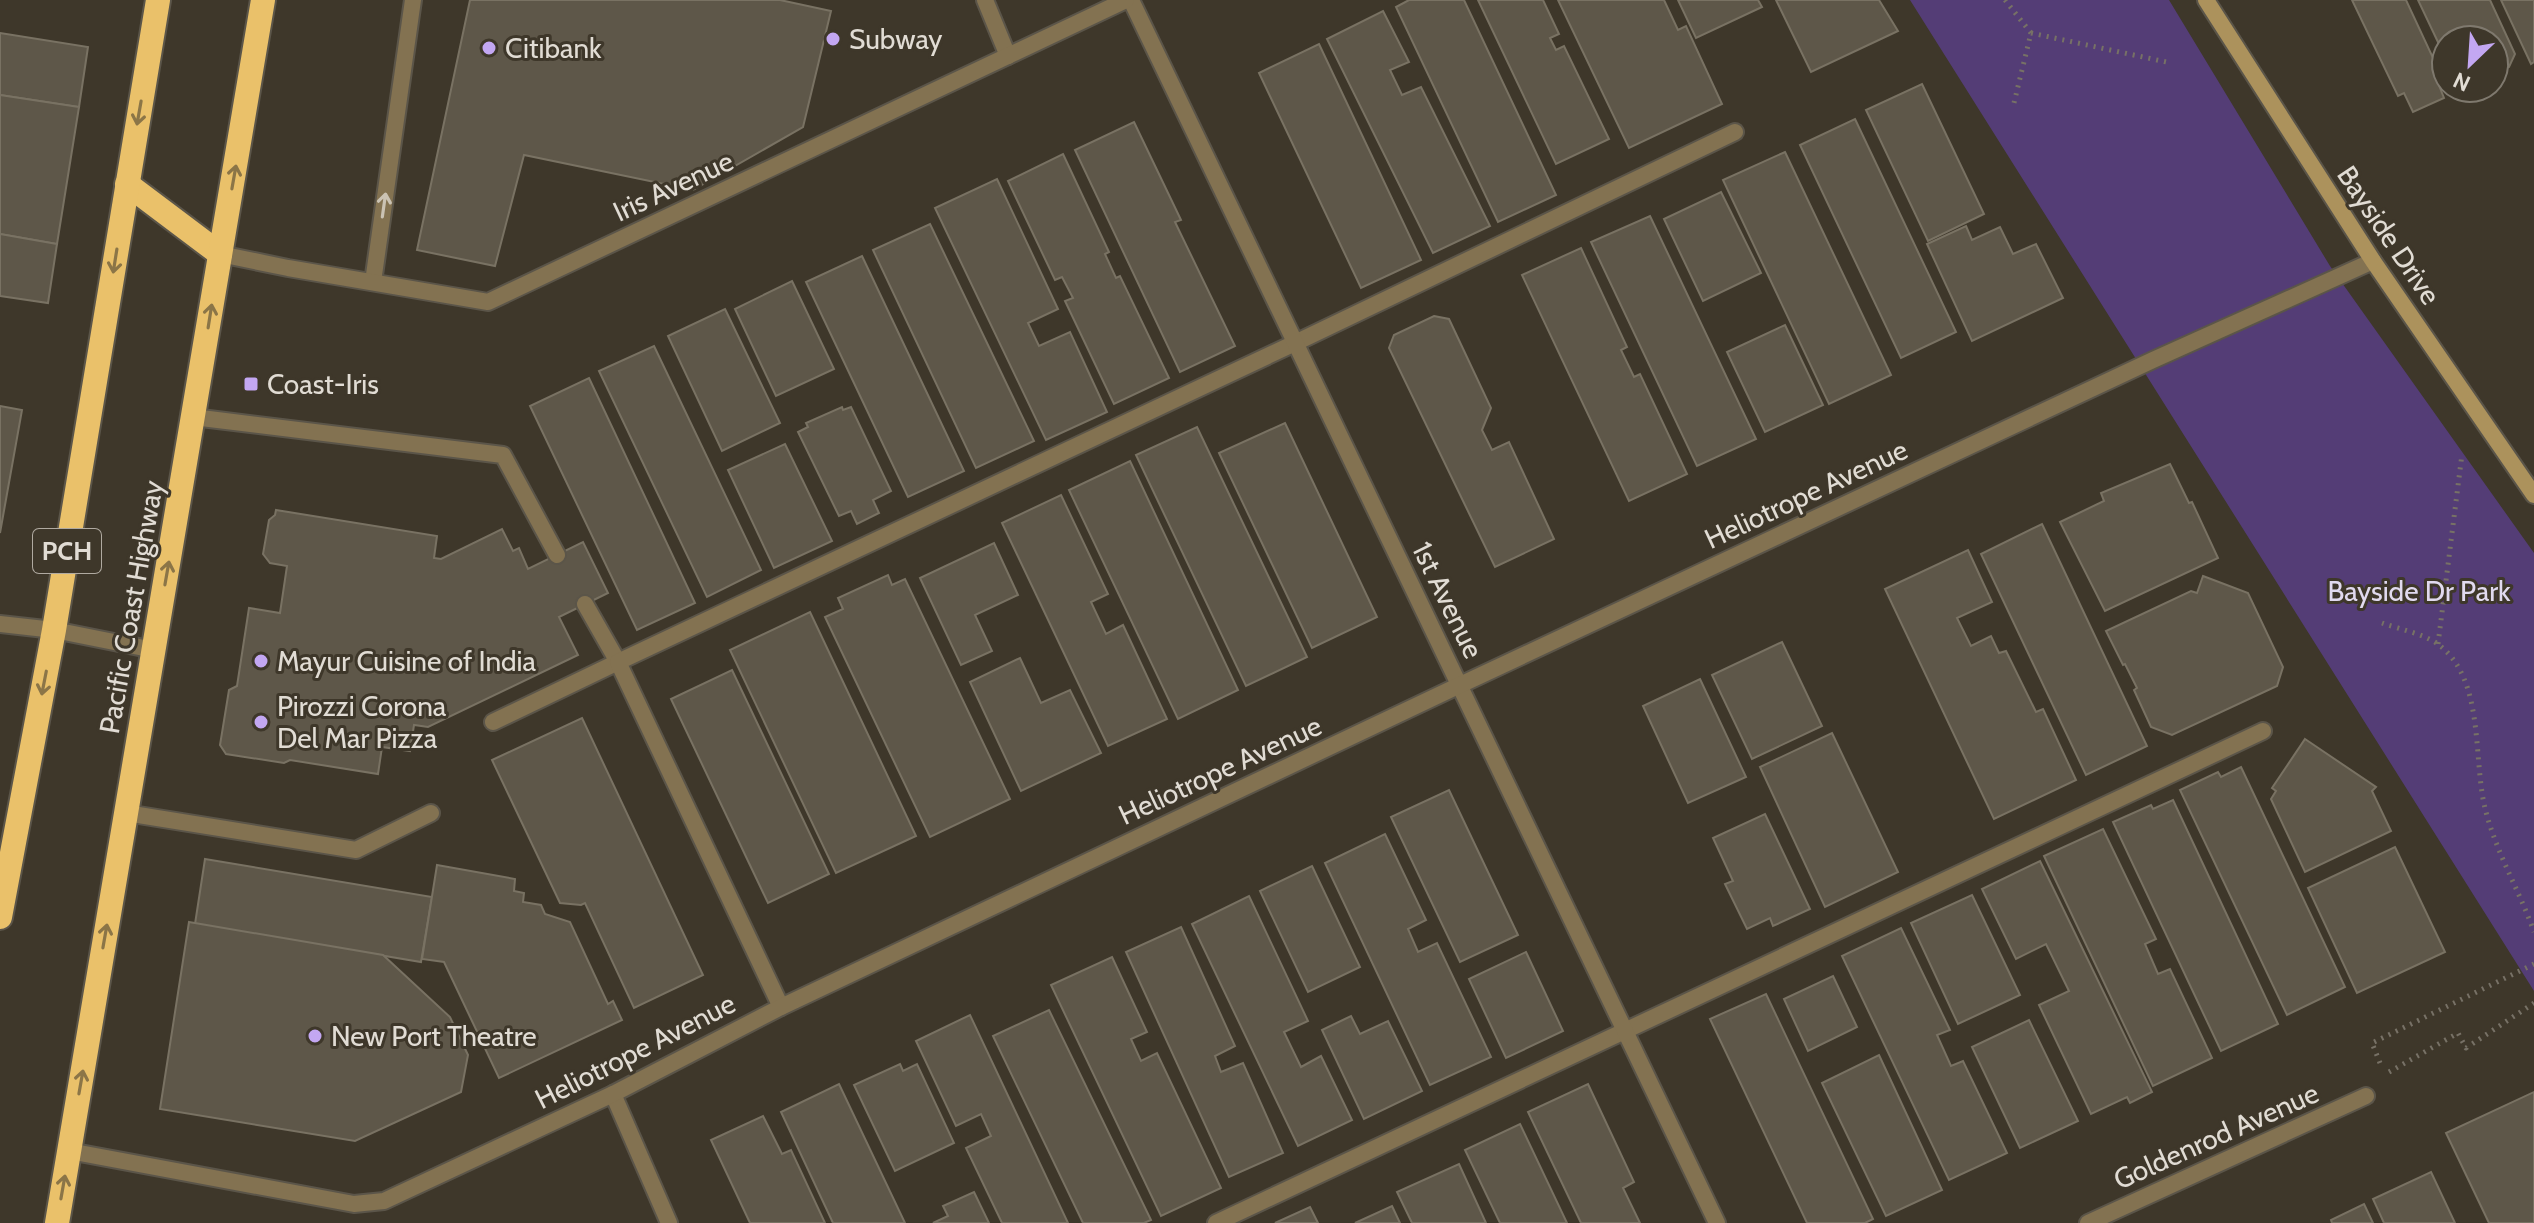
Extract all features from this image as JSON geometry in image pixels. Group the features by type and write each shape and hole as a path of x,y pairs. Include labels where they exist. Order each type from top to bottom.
{"highway":[{"name":"PCH","path":"0,917 54,630 158,0"},
{"name":"Pacific Coast Highway","path":"57,1223 263,0"},
{"path":"127,184 220,254"}],"main road":[{"name":"Bayside Drive","path":"2206,0 2373,261 2534,495"}],"street":[{"path":"373,282 413,0"},
{"path":"985,0 1008,56"},
{"name":"Iris Avenue","path":"220,254 488,302 1128,0"},
{"name":"1st Avenue","path":"1128,0 1717,1223"},
{"path":"493,722 1735,132"},
{"name":"Heliotrope Avenue","path":"69,1151 354,1204 384,1201 613,1094 781,1007 1460,685 2139,367 2373,261"},
{"path":"193,417 503,455 557,555"},
{"path":"585,604 618,662 781,1007"},
{"path":"0,624 54,630 154,650"},
{"path":"1216,1223 2263,731"},
{"path":"126,813 356,850 431,813"},
{"path":"613,1094 668,1223"},
{"name":"Goldenrod Avenue","path":"2088,1223 2366,1096"}],"path":[{"path":"2005,0 2031,33 2171,63"},
{"path":"2014,103 2031,33"},
{"path":"2438,644 2470,403"},
{"path":"2382,623 2438,644 2457,663 2467,686 2475,722 2485,811 2534,932"},
{"path":"2391,1033 2534,964"},
{"path":"2385,1074 2458,1033 2466,1048 2534,1003"}],"green space":[{"name":"Bayside Dr Park","path":"1910,0 2169,0 2330,266 2534,553 2534,991"}],"building":[{"path":"470,0 780,0 831,11 803,127 693,190 524,155 495,266 417,250"},
{"path":"1409,0 1464,0 1556,195 1498,222 1396,7"},
{"path":"1478,0 1543,0 1559,34 1550,38 1556,50 1564,46 1609,139 1556,164"},
{"path":"1558,0 1664,0 1678,30 1686,26 1722,104 1629,148"},
{"path":"1678,0 1758,0 1762,7 1696,38"},
{"path":"1776,0 1879,0 1898,31 1811,72"},
{"path":"2352,0 2406,0 2430,51 2431,104 2413,112 2404,93 2398,96"},
{"path":"2418,0 2490,0 2501,24 2430,24"},
{"path":"2501,0 2534,0 2534,62 2531,64"},
{"path":"1383,11 1409,62 1390,70 1402,95 1421,87 1490,226 1433,253 1327,39"},
{"path":"0,33 88,47 79,107 0,95"},
{"path":"2510,43 2515,54 2510,65"},
{"path":"1319,44 1421,260 1361,288 1259,73"},
{"path":"1922,84 1984,214 1928,241 1866,110"},
{"path":"0,95 79,107 57,244 0,234"},
{"path":"1855,119 1956,332 1901,358 1800,145"},
{"path":"1134,122 1181,220 1175,222 1235,346 1180,372 1075,150"},
{"path":"1785,152 1891,375 1829,404 1723,180"},
{"path":"1063,154 1109,252 1105,254 1116,278 1120,276 1169,378 1114,404 1065,301 1073,298 1062,277 1055,280 1008,181"},
{"path":"997,179 1058,309 1028,323 1039,346 1070,332 1107,412 1046,440 935,208"},
{"path":"1721,192 1761,273 1703,301 1664,219"},
{"path":"1650,216 1756,439 1697,466 1591,242"},
{"path":"930,224 1034,441 976,468 873,250"},
{"path":"1966,226 1972,240 2000,227 2013,254 2036,244 2063,298 1972,341 1927,244"},
{"path":"0,234 57,244 48,303 0,296"},
{"path":"1581,248 1627,347 1621,350 1634,377 1640,374 1687,474 1629,501 1522,275"},
{"path":"862,256 964,471 908,497 806,282"},
{"path":"792,281 834,369 776,396 735,309"},
{"path":"725,309 780,423 722,451 668,336"},
{"path":"1434,316 1449,319 1491,408 1482,430 1492,450 1509,442 1554,539 1495,567 1389,348 1394,335"},
{"path":"1785,325 1823,405 1765,432 1727,352"},
{"path":"654,346 761,570 707,597 599,371"},
{"path":"589,378 695,603 637,630 530,406"},
{"path":"0,406 22,410 0,533"},
{"path":"842,407 843,410 851,407 891,491 873,500 879,513 857,524 851,511 839,516 798,432 808,427 806,423"},
{"path":"1285,423 1377,617 1312,648 1219,453"},
{"path":"1197,427 1307,657 1246,686 1136,455"},
{"path":"785,444 832,541 774,568 728,470"},
{"path":"1130,461 1238,690 1178,719 1069,490"},
{"path":"2170,464 2218,558 2105,611 2060,522 2104,501 2101,493"},
{"path":"1061,495 1108,594 1091,602 1106,634 1123,625 1167,719 1108,746 1002,523"},
{"path":"276,510 437,536 434,558 441,559 502,529 513,551 519,548 528,569 583,542 608,593 559,617 578,655 428,727 414,725 410,751 382,747 378,774 290,760 284,763 226,754 220,745 229,690 237,686 249,608 280,613 287,566 270,563 263,554 269,520"},
{"path":"2042,524 2147,746 2086,775 1981,554"},
{"path":"994,543 1018,595 975,615 992,651 961,665 920,578"},
{"path":"1968,550 1992,602 1957,618 1971,646 1991,636 1999,653 2006,651 2036,712 2043,709 2076,780 1994,819 1885,589"},
{"path":"888,575 892,585 905,579 1010,799 930,837 825,617 843,609 838,598"},
{"path":"2203,576 2248,593 2283,667 2277,686 2172,735 2151,727 2134,690 2137,688 2106,631 2191,591 2197,593"},
{"path":"810,612 916,836 836,873 730,650"},
{"path":"1782,642 1822,726 1752,759 1712,675"},
{"path":"1020,658 1041,703 1070,690 1101,753 1021,791 970,682"},
{"path":"732,670 829,874 768,903 671,699"},
{"path":"1700,679 1746,777 1688,803 1643,706"},
{"path":"582,718 703,975 634,1008 585,903 560,903 492,760"},
{"path":"1832,733 1898,872 1825,907 1760,767"},
{"path":"2305,739 2376,787 2372,791 2391,831 2305,872 2271,799 2276,791 2272,788"},
{"path":"2241,767 2345,987 2287,1015 2180,790 2218,772 2221,777"},
{"path":"1449,790 1518,935 1460,962 1391,817"},
{"path":"2173,800 2278,1024 2221,1051 2113,822 2151,805 2153,809"},
{"path":"1765,814 1810,909 1773,926 1770,918 1747,929 1725,884 1733,881 1713,838"},
{"path":"2103,829 2156,939 2145,944 2158,974 2170,969 2212,1058 2153,1086 2044,856"},
{"path":"1385,834 1426,920 1408,929 1418,952 1437,943 1491,1057 1430,1085 1325,863"},
{"path":"2395,847 2445,952 2357,993 2308,888"},
{"path":"205,859 432,897 421,962 195,924"},
{"path":"2040,861 2152,1092 2130,1103 2127,1097 2091,1114 2039,1005 2069,991 2046,944 2016,959 1982,889"},
{"path":"437,865 515,879 514,891 524,893 523,902 541,905 545,914 570,922 608,1004 613,1001 622,1020 499,1078 444,962 422,959"},
{"path":"1312,866 1360,967 1308,992 1260,891"},
{"path":"1972,895 2020,995 1958,1024 1911,923"},
{"path":"1249,896 1308,1021 1284,1032 1301,1067 1321,1056 1352,1120 1298,1146 1192,924"},
{"name":"New Port Theatre","path":"189,922 383,955 450,1017 468,1055 461,1092 355,1141 160,1109"},
{"path":"1181,927 1235,1046 1215,1056 1221,1072 1243,1063 1283,1153 1229,1177 1126,952"},
{"path":"1901,928 1950,1030 1937,1035 1951,1066 1963,1061 2007,1153 1949,1180 1842,956"},
{"path":"1526,952 1563,1031 1506,1058 1469,979"},
{"path":"1112,957 1147,1032 1131,1039 1141,1061 1157,1053 1221,1188 1161,1216 1051,985"},
{"path":"1833,976 1857,1027 1808,1051 1784,999"},
{"path":"1766,994 1873,1219 1865,1223 1807,1223 1710,1019"},
{"path":"1049,1010 1151,1220 1144,1223 1083,1223 993,1036"},
{"path":"970,1015 1068,1223 1002,1223 966,1148 991,1136 981,1114 956,1126 916,1041"},
{"path":"1351,1016 1360,1034 1388,1021 1422,1091 1364,1119 1322,1030"},
{"path":"2029,1020 2078,1121 2020,1148 1972,1047"},
{"path":"1879,1055 1942,1190 1886,1216 1822,1083"},
{"path":"900,1064 903,1071 917,1064 954,1143 895,1171 854,1085"},
{"path":"839,1084 905,1223 833,1223 781,1112"},
{"path":"1588,1084 1634,1182 1623,1188 1640,1223 1581,1223 1528,1112"},
{"path":"2534,1092 2534,1223 2489,1223 2446,1133"},
{"path":"763,1116 782,1154 791,1150 825,1223 750,1223 711,1140"},
{"path":"1520,1124 1567,1223 1500,1223 1465,1150"},
{"path":"1459,1164 1486,1223 1412,1223 1397,1192"},
{"path":"2431,1172 2455,1223 2384,1223 2373,1199"},
{"path":"974,1192 989,1223 933,1223 948,1216 943,1206"},
{"path":"2364,1204 2373,1223 2332,1223 2331,1220"},
{"path":"1392,1206 1400,1223 1355,1223"},
{"path":"1310,1207 1318,1223 1275,1223"}],"place":[{"name":"Subway","path":"833,39"},
{"name":"Citibank","path":"489,48"},
{"name":"Coast-Iris","path":"251,384"},
{"name":"Mayur Cuisine of India","path":"261,661"},
{"name":"Pirozzi Corona Del Mar Pizza","path":"261,722"},
{"name":"New Port Theatre","path":"315,1036"}]}
